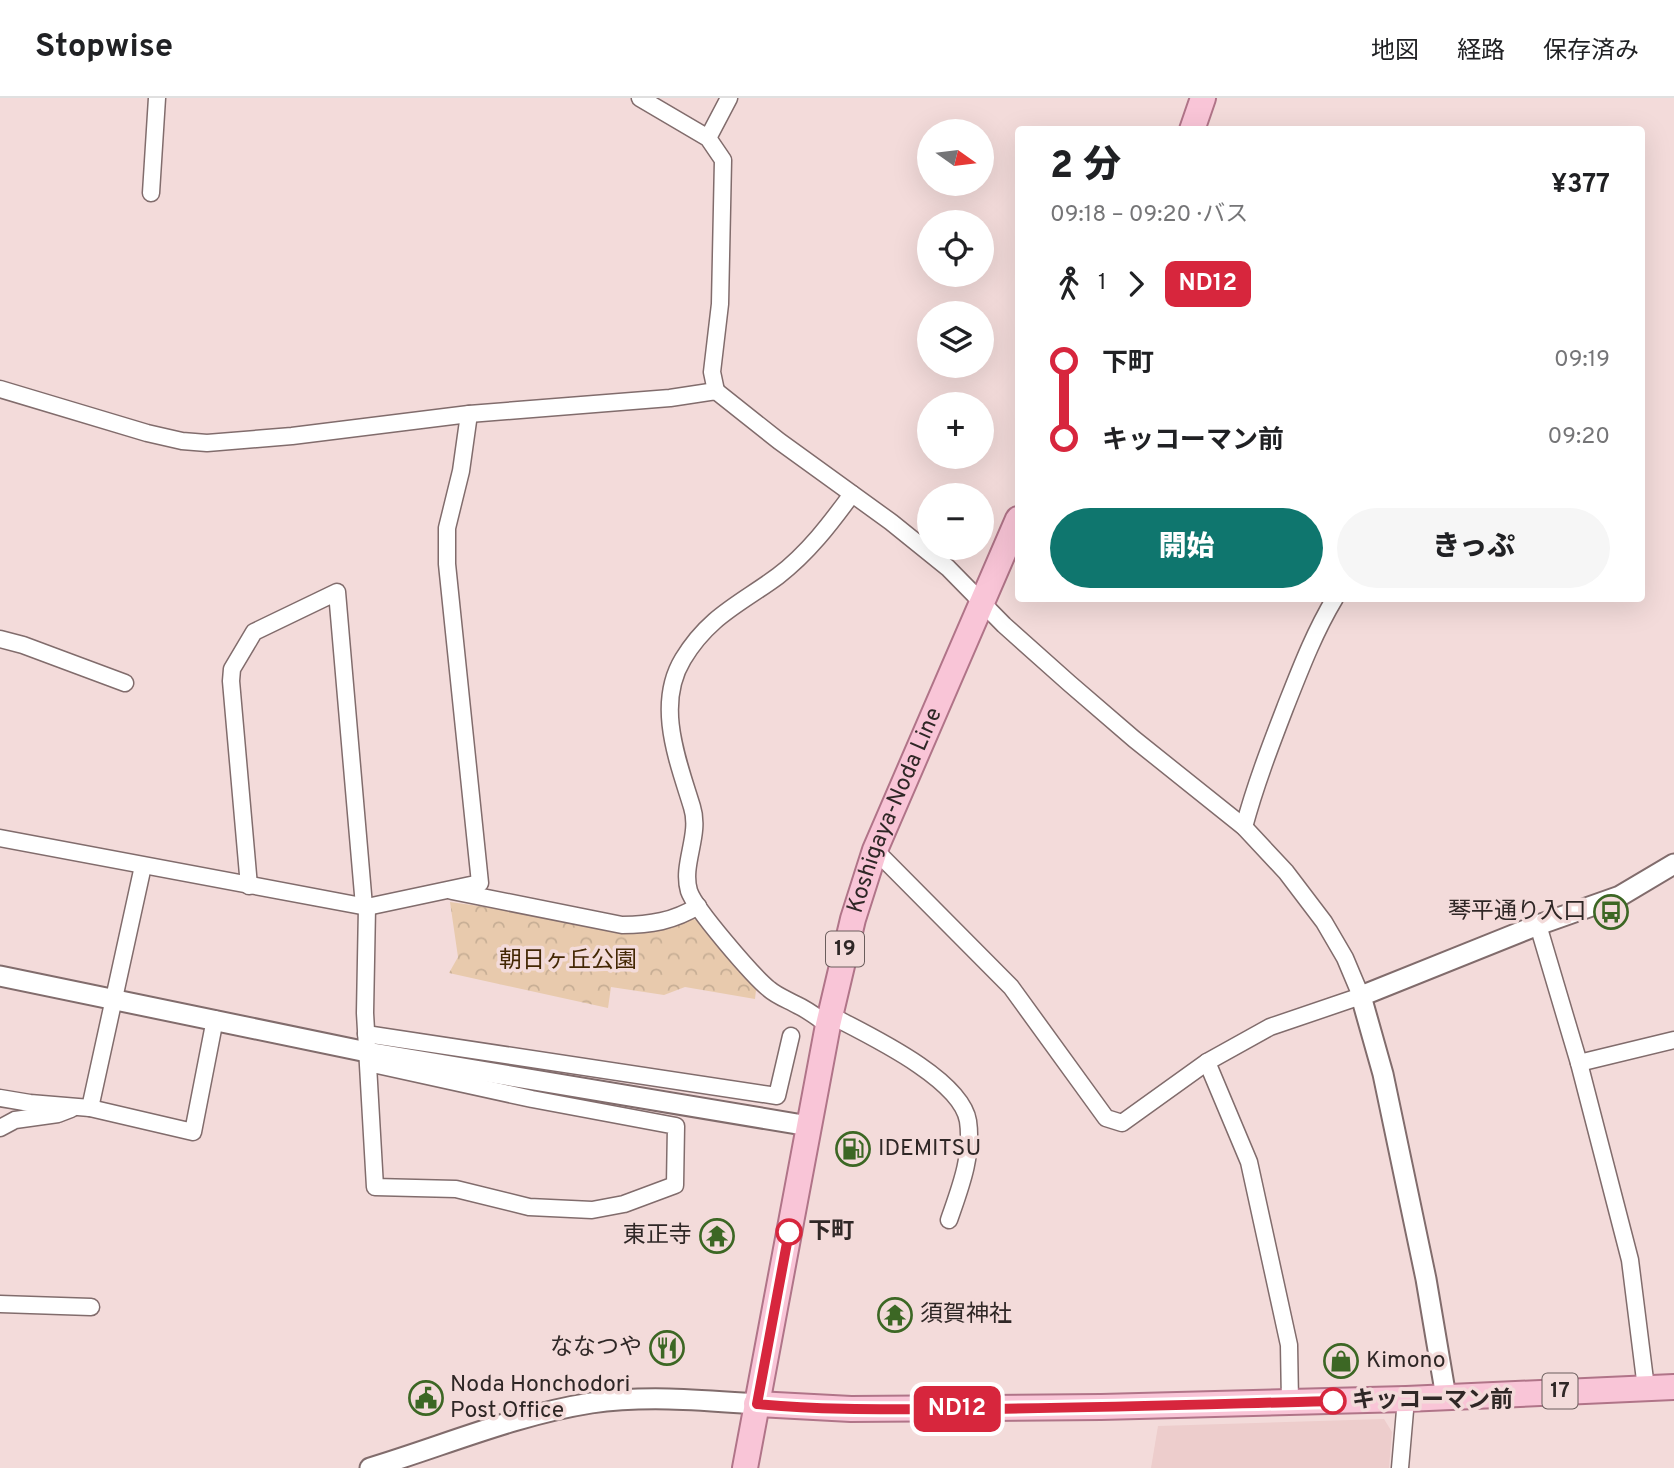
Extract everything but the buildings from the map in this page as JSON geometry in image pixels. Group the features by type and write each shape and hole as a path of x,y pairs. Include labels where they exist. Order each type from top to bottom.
{"main road":[{"path":"1193,126 1203,98"},
{"name":"Koshigaya-Noda Line","path":"745,1468 829,1020 853,919 875,850 1015,526"},
{"name":"17","path":"757,1404 798,1408 1101,1408 1406,1399 1674,1387"}],"street":[{"path":"151,193 157,98"},
{"path":"640,98 708,138 723,160 720,304 712,372 716,391 948,568 1087,699 1244,827 1286,872 1324,922 1345,958 1361,996 1383,1074 1426,1279 1446,1397"},
{"path":"708,138 729,98"},
{"path":"0,388 147,433 182,441 207,443 292,436 469,414 670,398 716,391"},
{"path":"0,838 365,907 480,883 447,564 447,528 461,471 469,414"},
{"path":"852,494 822,536 778,576 737,602 707,627 682,660 672,696 672,743 695,820 687,878 689,892 698,906 770,990 884,1044 942,1081 960,1102 968,1119 967,1170 949,1220"},
{"path":"249,886 232,669 254,632 337,592 365,907 367,1050 375,1187 456,1189 529,1207 592,1210 624,1204 675,1185 676,1126 532,1099 367,1050"},
{"path":"1244,827 1254,788 1303,663 1333,602"},
{"path":"0,639 125,683"},
{"path":"875,850 1011,987 1105,1118 1122,1123 1207,1062 1270,1027 1361,996 1538,925 1620,896 1674,864"},
{"path":"83,1108 113,998 143,866"},
{"path":"448,890 622,925 644,925 680,917 698,906"},
{"path":"1538,925 1579,1063 1630,1260 1646,1388"},
{"path":"0,976 367,1050 810,1126"},
{"path":"0,1098 83,1108 193,1132 215,1019"},
{"path":"367,1050 777,1096 791,1036"},
{"path":"1579,1063 1674,1040"},
{"path":"1207,1062 1249,1162 1289,1345 1290,1402"},
{"path":"0,1128 15,1120 83,1108"},
{"path":"0,1304 90,1307"},
{"path":"370,1468 484,1430 591,1403 629,1399 675,1399 757,1404"},
{"path":"1400,1468 1406,1399"}],"shaded area":[{"path":"1384,1419 1392,1432 1389,1468 1151,1468 1158,1426"}],"green space":[{"name":"朝日ヶ丘公園","path":"450,902 522,912 618,933 656,930 690,919 699,920 756,990 755,999 685,987 664,995 611,987 608,1008 449,973 458,957"}],"bus line":[{"name":"ND12","path":"789,1232 757,1404 798,1408 911,1409 1101,1408 1333,1401"}],"place":[{"name":"琴平通り入口","path":"1611,912"},
{"name":"IDEMITSU","path":"853,1149"},
{"name":"下町","path":"789,1232"},
{"name":"東正寺","path":"717,1236"},
{"name":"須賀神社","path":"895,1315"},
{"name":"ななつや","path":"667,1348"},
{"name":"Kimono","path":"1341,1361"},
{"name":"Noda Honchodori Post Office","path":"426,1398"},
{"name":"キッコーマン前","path":"1333,1401"}]}
